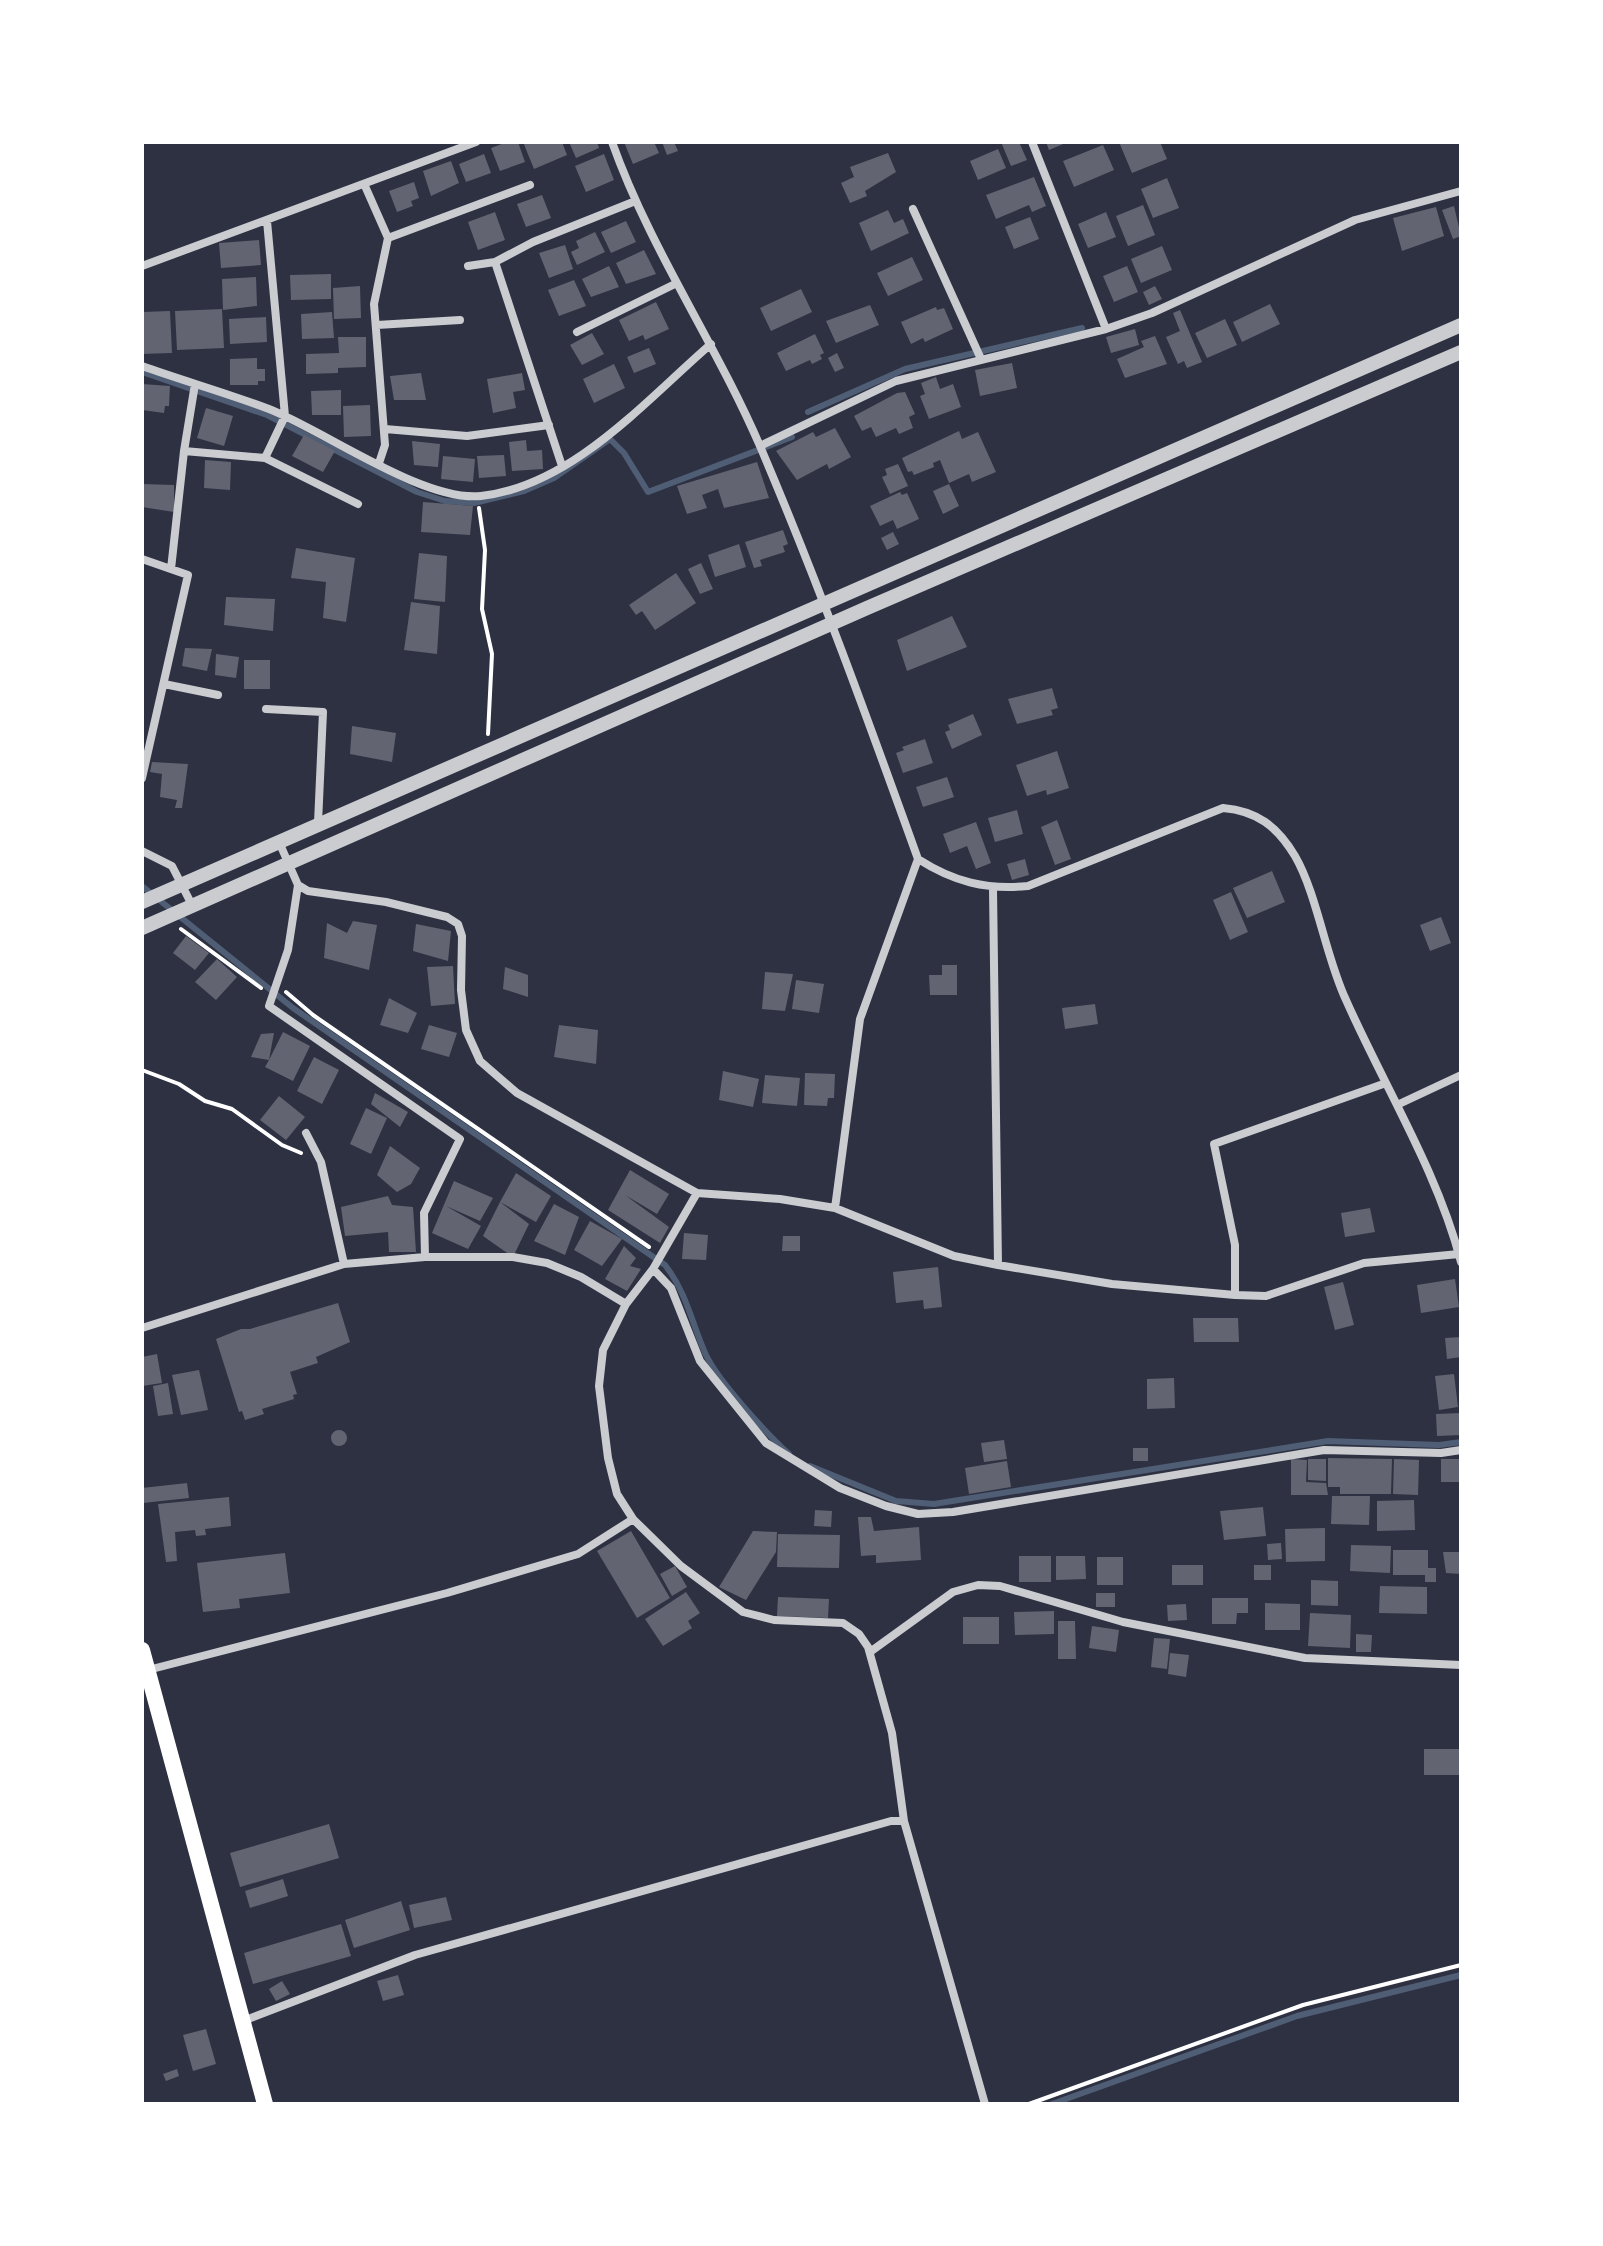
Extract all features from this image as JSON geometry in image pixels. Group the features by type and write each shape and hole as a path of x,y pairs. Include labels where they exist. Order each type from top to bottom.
{"main road":[{"path":"142,1650 265,2104"}],"street":[{"path":"142,266 365,186 476,142"},
{"path":"298,885 308,891 386,902 447,917 458,924 462,936 461,990 466,1030 480,1061 517,1093 697,1193 780,1199 835,1208 954,1256 998,1265 1112,1284 1235,1295 1266,1296 1364,1263 1460,1258 1397,1105 1344,997 1295,857 1270,824 1248,810 1223,808 1028,886 993,889 939,872 918,859 824,601 761,450 711,344 633,202 612,142"},
{"path":"1032,142 1106,329"},
{"path":"388,238 530,185"},
{"path":"365,186 388,238 374,304 385,429 385,445 379,463"},
{"path":"761,450 896,381 978,354 1106,329 1152,313 1355,220 1461,191"},
{"path":"468,266 495,262 533,242 633,202"},
{"path":"913,209 978,354"},
{"path":"265,458 282,421 267,221"},
{"path":"495,262 562,466"},
{"path":"577,332 677,283"},
{"path":"377,325 460,320"},
{"path":"145,901 824,601 1461,325"},
{"path":"142,366 282,421 434,489 462,496 515,488 562,466 589,449 711,344"},
{"path":"142,928 174,921 188,907 289,862 1461,352"},
{"path":"171,569 194,389"},
{"path":"385,429 467,436 549,425"},
{"path":"184,451 265,458 358,504"},
{"path":"142,559 188,575 142,778"},
{"path":"164,684 218,695"},
{"path":"266,709 323,712 318,823"},
{"path":"279,842 298,885 288,950 269,1006 460,1139 424,1213 425,1257"},
{"path":"142,851 172,866 188,907"},
{"path":"835,1208 860,1019 918,859"},
{"path":"993,889 998,1265"},
{"path":"1397,1105 1461,1075"},
{"path":"1235,1295 1235,1245 1214,1144 1386,1083"},
{"path":"306,1133 321,1162 344,1264"},
{"path":"697,1193 658,1261 626,1304 603,1350 599,1386 608,1458 617,1494 633,1519 681,1566 743,1612 774,1620 843,1623 859,1634 870,1652 895,1745 904,1821 985,2104"},
{"path":"142,1328 344,1264 425,1257 513,1257 547,1263 581,1277 626,1304"},
{"path":"658,1261 700,1361 766,1443 840,1488 918,1514 953,1512 1324,1450 1441,1453 1461,1450"},
{"path":"148,1670 447,1593 578,1554 633,1519"},
{"path":"870,1652 953,1592 978,1585 1000,1586 1123,1622 1305,1658 1461,1665"},
{"path":"243,2021 430,1951 846,1833 904,1821"}],"path":[{"path":"478,505 485,550 482,609 492,654 489,748"},
{"path":"174,921 313,1015 658,1261"},
{"path":"142,1070 179,1084 205,1101 232,1109 282,1145 321,1162"},
{"path":"1029,2104 1303,2005 1461,1965"}],"building":[{"path":"518,142 525,162 500,171 491,148"},
{"path":"523,142 562,142 567,155 534,169"},
{"path":"569,142 597,142 599,148 576,158"},
{"path":"624,142 654,142 659,153 633,164"},
{"path":"662,142 674,142 678,151 667,155"},
{"path":"1001,142 1019,142 1027,160 1011,166"},
{"path":"1046,142 1068,142 1049,150"},
{"path":"1119,142 1160,142 1167,159 1132,173"},
{"path":"1103,145 1114,170 1074,187 1063,161"},
{"path":"998,149 1006,168 978,180 970,161"},
{"path":"888,153 896,172 865,191 867,196 850,203 841,183 854,177 850,167"},
{"path":"484,154 491,173 466,182 459,164"},
{"path":"604,154 614,180 586,192 575,166"},
{"path":"451,161 459,183 431,196 423,171"},
{"path":"1034,177 1046,206 1032,212 1029,205 996,219 986,195"},
{"path":"1167,178 1179,208 1153,218 1141,189"},
{"path":"414,182 419,198 411,201 413,206 397,212 389,191"},
{"path":"542,195 551,218 526,227 517,204"},
{"path":"1143,205 1155,235 1128,246 1116,216"},
{"path":"1454,206 1461,236 1453,239 1442,210"},
{"path":"1436,207 1444,236 1402,251 1393,218"},
{"path":"888,210 894,223 903,219 909,233 871,251 859,223"},
{"path":"495,212 505,240 478,250 468,222"},
{"path":"1106,212 1116,237 1088,248 1078,224"},
{"path":"1030,217 1039,239 1014,249 1005,227"},
{"path":"626,221 636,242 611,253 601,232"},
{"path":"595,232 605,252 577,265 571,252 579,248 576,241"},
{"path":"259,240 261,265 221,268 219,243"},
{"path":"565,245 573,269 549,278 539,253"},
{"path":"1162,246 1172,270 1141,283 1131,259"},
{"path":"644,250 656,274 626,284 616,263"},
{"path":"912,257 923,280 888,296 877,273"},
{"path":"609,266 619,287 591,297 582,279"},
{"path":"1127,266 1138,292 1114,302 1103,276"},
{"path":"331,274 331,299 291,300 290,275"},
{"path":"256,277 257,306 223,310 222,279"},
{"path":"574,280 586,306 559,316 548,290"},
{"path":"360,286 361,318 334,319 333,288"},
{"path":"1155,286 1162,299 1149,305 1143,292"},
{"path":"801,289 812,312 771,331 760,308"},
{"path":"656,302 669,329 645,340 643,335 629,341 619,320"},
{"path":"1270,304 1280,324 1242,342 1233,322"},
{"path":"870,305 879,325 836,343 826,321"},
{"path":"936,307 937,310 944,308 953,329 925,342 923,338 911,344 901,322"},
{"path":"222,309 224,348 177,350 175,311"},
{"path":"1180,310 1202,362 1187,368 1184,361 1178,364 1166,337 1180,331 1173,313"},
{"path":"170,311 172,353 142,354 142,312"},
{"path":"332,312 334,338 302,339 301,314"},
{"path":"266,317 267,342 230,344 229,319"},
{"path":"1225,319 1237,345 1207,358 1195,333"},
{"path":"1135,329 1139,345 1111,353 1106,337"},
{"path":"592,333 604,354 582,365 570,345"},
{"path":"815,334 824,353 820,355 822,359 812,364 810,360 786,371 777,353"},
{"path":"1155,336 1167,364 1125,378 1117,359 1144,347 1141,341"},
{"path":"338,337 366,337 366,367 338,368 338,373 306,374 306,354 339,353"},
{"path":"649,348 656,364 634,373 627,357"},
{"path":"837,353 844,368 835,372 828,358"},
{"path":"257,358 257,369 265,369 265,381 258,381 258,385 230,385 230,359"},
{"path":"1012,363 1017,388 980,396 975,370"},
{"path":"614,364 625,388 594,403 583,379"},
{"path":"421,373 426,400 394,400 390,376"},
{"path":"522,373 525,390 513,392 516,408 493,413 487,379"},
{"path":"936,377 940,389 953,384 961,407 929,419 920,396 925,394 921,383"},
{"path":"142,384 170,386 169,406 165,406 164,413 142,410"},
{"path":"341,390 341,415 312,415 311,391"},
{"path":"905,392 915,414 909,417 913,428 899,434 896,428 876,437 871,427 862,431 854,416 897,393"},
{"path":"370,405 371,436 344,437 343,406"},
{"path":"206,408 233,416 224,446 197,438"},
{"path":"835,428 851,457 829,469 827,464 797,480 776,451 813,432 816,437"},
{"path":"959,431 962,439 978,432 996,472 972,482 969,474 949,483 940,460 933,463 934,467 914,475 912,471 908,472 902,458"},
{"path":"304,435 335,451 323,472 292,456"},
{"path":"526,440 527,451 542,450 543,469 512,471 509,442"},
{"path":"412,441 440,444 438,467 414,465"},
{"path":"504,455 506,476 479,478 477,456"},
{"path":"443,456 475,459 473,482 441,479"},
{"path":"205,460 231,462 230,490 204,488"},
{"path":"757,462 769,498 724,508 718,489 702,495 707,508 687,514 677,486"},
{"path":"898,464 908,486 890,494 882,477 887,475 885,469"},
{"path":"142,484 174,485 174,512 142,507"},
{"path":"949,484 959,506 943,514 933,491"},
{"path":"900,492 902,495 907,493 919,519 897,529 893,520 880,526 870,506"},
{"path":"423,502 473,506 470,535 421,532"},
{"path":"783,530 788,544 783,546 785,552 760,560 762,566 754,568 745,542"},
{"path":"893,532 899,544 887,550 881,538"},
{"path":"739,544 746,567 715,577 708,555"},
{"path":"296,548 355,558 346,622 323,618 326,582 291,578"},
{"path":"419,553 447,556 445,602 414,599"},
{"path":"701,563 713,589 700,594 688,569"},
{"path":"676,573 696,603 655,630 642,611 636,615 629,605"},
{"path":"226,597 275,599 273,631 224,625"},
{"path":"411,602 440,606 437,654 404,650"},
{"path":"952,616 967,647 907,671 897,640"},
{"path":"185,648 212,649 207,671 182,666"},
{"path":"216,654 239,657 236,678 215,675"},
{"path":"244,660 270,660 270,689 244,689"},
{"path":"1052,688 1058,708 1051,710 1053,715 1017,724 1008,699"},
{"path":"973,714 982,735 952,749 945,732 950,730 948,725"},
{"path":"352,726 396,733 392,762 350,754"},
{"path":"925,739 933,763 903,773 896,753 904,750 902,747"},
{"path":"1057,751 1069,788 1047,795 1046,790 1027,796 1016,765"},
{"path":"152,762 188,764 182,808 175,808 177,800 160,797 162,774 150,772"},
{"path":"947,777 954,797 923,807 916,787"},
{"path":"1017,810 1023,834 995,842 988,818"},
{"path":"1057,820 1071,859 1055,865 1041,827"},
{"path":"976,822 991,863 976,869 967,846 950,853 943,834"},
{"path":"1025,859 1029,875 1012,880 1007,864"},
{"path":"1272,871 1285,902 1247,918 1233,888"},
{"path":"1231,892 1248,932 1230,940 1213,900"},
{"path":"1441,917 1451,943 1430,951 1420,925"},
{"path":"353,921 377,925 369,970 324,958 327,923 347,933"},
{"path":"416,924 451,931 448,961 413,951"},
{"path":"186,936 209,953 195,970 173,953"},
{"path":"217,959 237,977 216,1000 195,982"},
{"path":"942,965 957,965 957,995 930,995 929,975 942,975"},
{"path":"453,966 455,1004 431,1006 427,967"},
{"path":"505,967 528,975 528,997 503,989"},
{"path":"765,972 793,974 785,1011 762,1009"},
{"path":"796,980 824,984 819,1013 792,1009"},
{"path":"389,998 417,1013 408,1033 380,1025"},
{"path":"1095,1004 1098,1024 1065,1029 1062,1008"},
{"path":"429,1025 457,1033 449,1057 421,1049"},
{"path":"559,1025 598,1030 596,1064 554,1057"},
{"path":"283,1032 310,1046 293,1081 265,1067"},
{"path":"274,1033 269,1060 251,1057 261,1034"},
{"path":"314,1057 339,1070 322,1104 297,1091"},
{"path":"723,1071 759,1079 753,1107 719,1100"},
{"path":"805,1073 835,1074 834,1098 828,1098 827,1106 804,1105"},
{"path":"765,1075 800,1078 797,1106 762,1103"},
{"path":"375,1093 408,1112 400,1127 371,1104"},
{"path":"279,1096 305,1117 286,1140 260,1120"},
{"path":"366,1108 387,1118 371,1154 350,1144"},
{"path":"390,1146 420,1168 411,1184 397,1192 377,1175"},
{"path":"630,1170 669,1194 657,1214 625,1195 669,1227 660,1243 608,1210"},
{"path":"516,1173 551,1196 536,1222 500,1202"},
{"path":"454,1181 493,1198 480,1221 446,1206 481,1226 468,1249 432,1233"},
{"path":"388,1196 392,1205 413,1207 416,1252 389,1252 388,1232 345,1236 341,1207"},
{"path":"500,1202 529,1224 513,1257 483,1236"},
{"path":"554,1204 579,1217 565,1255 534,1241"},
{"path":"1370,1208 1375,1232 1345,1237 1341,1213"},
{"path":"590,1221 622,1239 602,1266 574,1250"},
{"path":"684,1233 708,1235 706,1260 682,1259"},
{"path":"783,1236 800,1236 800,1251 782,1251"},
{"path":"624,1246 636,1258 630,1266 641,1269 627,1291 605,1279"},
{"path":"938,1267 942,1307 924,1309 923,1300 896,1303 893,1272"},
{"path":"1455,1279 1459,1307 1421,1313 1417,1285"},
{"path":"1343,1282 1354,1325 1335,1330 1324,1287"},
{"path":"338,1303 350,1342 316,1357 318,1363 290,1372 297,1394 293,1395 294,1399 262,1409 264,1414 245,1420 242,1411 239,1412 216,1339 241,1329"},
{"path":"1193,1318 1238,1318 1239,1342 1194,1342"},
{"path":"1461,1337 1461,1357 1447,1359 1445,1338"},
{"path":"157,1354 162,1383 142,1386 142,1357"},
{"path":"199,1370 208,1410 181,1415 172,1375"},
{"path":"1454,1374 1458,1407 1439,1410 1435,1376"},
{"path":"1174,1378 1175,1408 1147,1409 1147,1379"},
{"path":"168,1383 173,1414 158,1416 153,1386"},
{"path":"1461,1413 1461,1435 1437,1436 1436,1414"},
{"path":"339,1430 345,1432 345,1444 339,1446 333,1444 331,1438 333,1432"},
{"path":"1004,1440 1007,1459 984,1462 981,1443"},
{"path":"1133,1448 1148,1448 1148,1461 1133,1461"},
{"path":"1328,1458 1392,1459 1391,1494 1340,1494 1340,1487 1328,1487"},
{"path":"1291,1459 1307,1460 1306,1482 1326,1483 1328,1495 1291,1495"},
{"path":"1308,1459 1326,1459 1326,1481 1308,1480"},
{"path":"1394,1459 1419,1460 1418,1495 1393,1494"},
{"path":"1441,1459 1461,1459 1461,1482 1441,1482"},
{"path":"1007,1461 1011,1487 969,1494 965,1468"},
{"path":"187,1483 189,1498 143,1503 142,1488"},
{"path":"1332,1496 1370,1496 1369,1525 1331,1524"},
{"path":"229,1497 231,1526 205,1529 206,1535 196,1536 195,1530 175,1532 177,1561 166,1562 158,1504"},
{"path":"1414,1500 1415,1530 1377,1531 1377,1501"},
{"path":"1263,1507 1266,1536 1224,1540 1220,1511"},
{"path":"815,1510 832,1511 831,1527 814,1526"},
{"path":"858,1517 871,1517 874,1531 919,1527 921,1560 876,1563 876,1555 861,1556"},
{"path":"1325,1528 1325,1561 1286,1562 1285,1529"},
{"path":"631,1531 670,1598 637,1618 597,1551"},
{"path":"753,1531 777,1532 776,1552 746,1600 719,1587"},
{"path":"778,1534 840,1535 839,1568 777,1567"},
{"path":"1281,1543 1282,1559 1268,1560 1267,1544"},
{"path":"1351,1545 1391,1546 1390,1573 1350,1571"},
{"path":"1393,1550 1428,1550 1428,1568 1436,1568 1436,1582 1425,1582 1425,1575 1393,1575"},
{"path":"1443,1552 1461,1552 1461,1574 1446,1573"},
{"path":"285,1553 290,1593 239,1599 240,1608 203,1612 197,1563"},
{"path":"1019,1556 1051,1556 1051,1582 1019,1582"},
{"path":"1056,1556 1085,1556 1086,1579 1056,1580"},
{"path":"1097,1557 1123,1557 1123,1585 1097,1585"},
{"path":"1172,1565 1203,1565 1203,1585 1172,1585"},
{"path":"1254,1565 1271,1565 1271,1580 1254,1580"},
{"path":"675,1566 687,1587 672,1596 660,1574"},
{"path":"1311,1580 1338,1581 1338,1606 1311,1605"},
{"path":"1380,1586 1427,1587 1427,1614 1379,1613"},
{"path":"686,1592 700,1613 688,1621 692,1628 663,1646 645,1619"},
{"path":"1096,1593 1115,1593 1115,1607 1096,1607"},
{"path":"778,1597 829,1599 828,1618 777,1616"},
{"path":"1212,1598 1248,1598 1248,1613 1237,1613 1236,1624 1212,1624"},
{"path":"1265,1603 1300,1604 1300,1630 1265,1630"},
{"path":"1186,1604 1187,1620 1168,1621 1167,1605"},
{"path":"1054,1611 1054,1634 1015,1635 1014,1612"},
{"path":"1310,1613 1351,1615 1350,1648 1308,1646"},
{"path":"963,1617 999,1617 999,1644 963,1644"},
{"path":"1058,1621 1075,1621 1076,1659 1058,1659"},
{"path":"1092,1626 1119,1630 1116,1652 1089,1648"},
{"path":"1356,1634 1372,1635 1371,1652 1356,1652"},
{"path":"1154,1638 1170,1639 1167,1669 1151,1667"},
{"path":"1170,1653 1189,1655 1186,1677 1168,1674"},
{"path":"1424,1749 1461,1749 1461,1775 1424,1775"},
{"path":"329,1824 339,1858 240,1887 230,1853"},
{"path":"283,1879 288,1896 250,1908 245,1891"},
{"path":"446,1897 452,1920 414,1928 409,1905"},
{"path":"401,1901 410,1930 354,1948 345,1920"},
{"path":"341,1924 351,1956 253,1984 244,1953"},
{"path":"398,1975 404,1995 383,2001 377,1981"},
{"path":"282,1981 290,1994 276,2001 269,1989"},
{"path":"206,2029 216,2064 193,2071 183,2035"},
{"path":"177,2069 179,2076 166,2081 163,2074"}],"waterway":[{"path":"808,412 905,369 1082,328"},
{"path":"142,372 267,415 417,492 445,501 474,503 524,491 554,478 610,439 624,453 648,492 792,437"},
{"path":"142,886 293,1008 665,1265 684,1298 712,1366 744,1407 789,1454"},
{"path":"810,1466 896,1501 934,1504 1328,1441 1439,1445 1461,1442"},
{"path":"1052,2104 1297,2016 1461,1975"}]}
